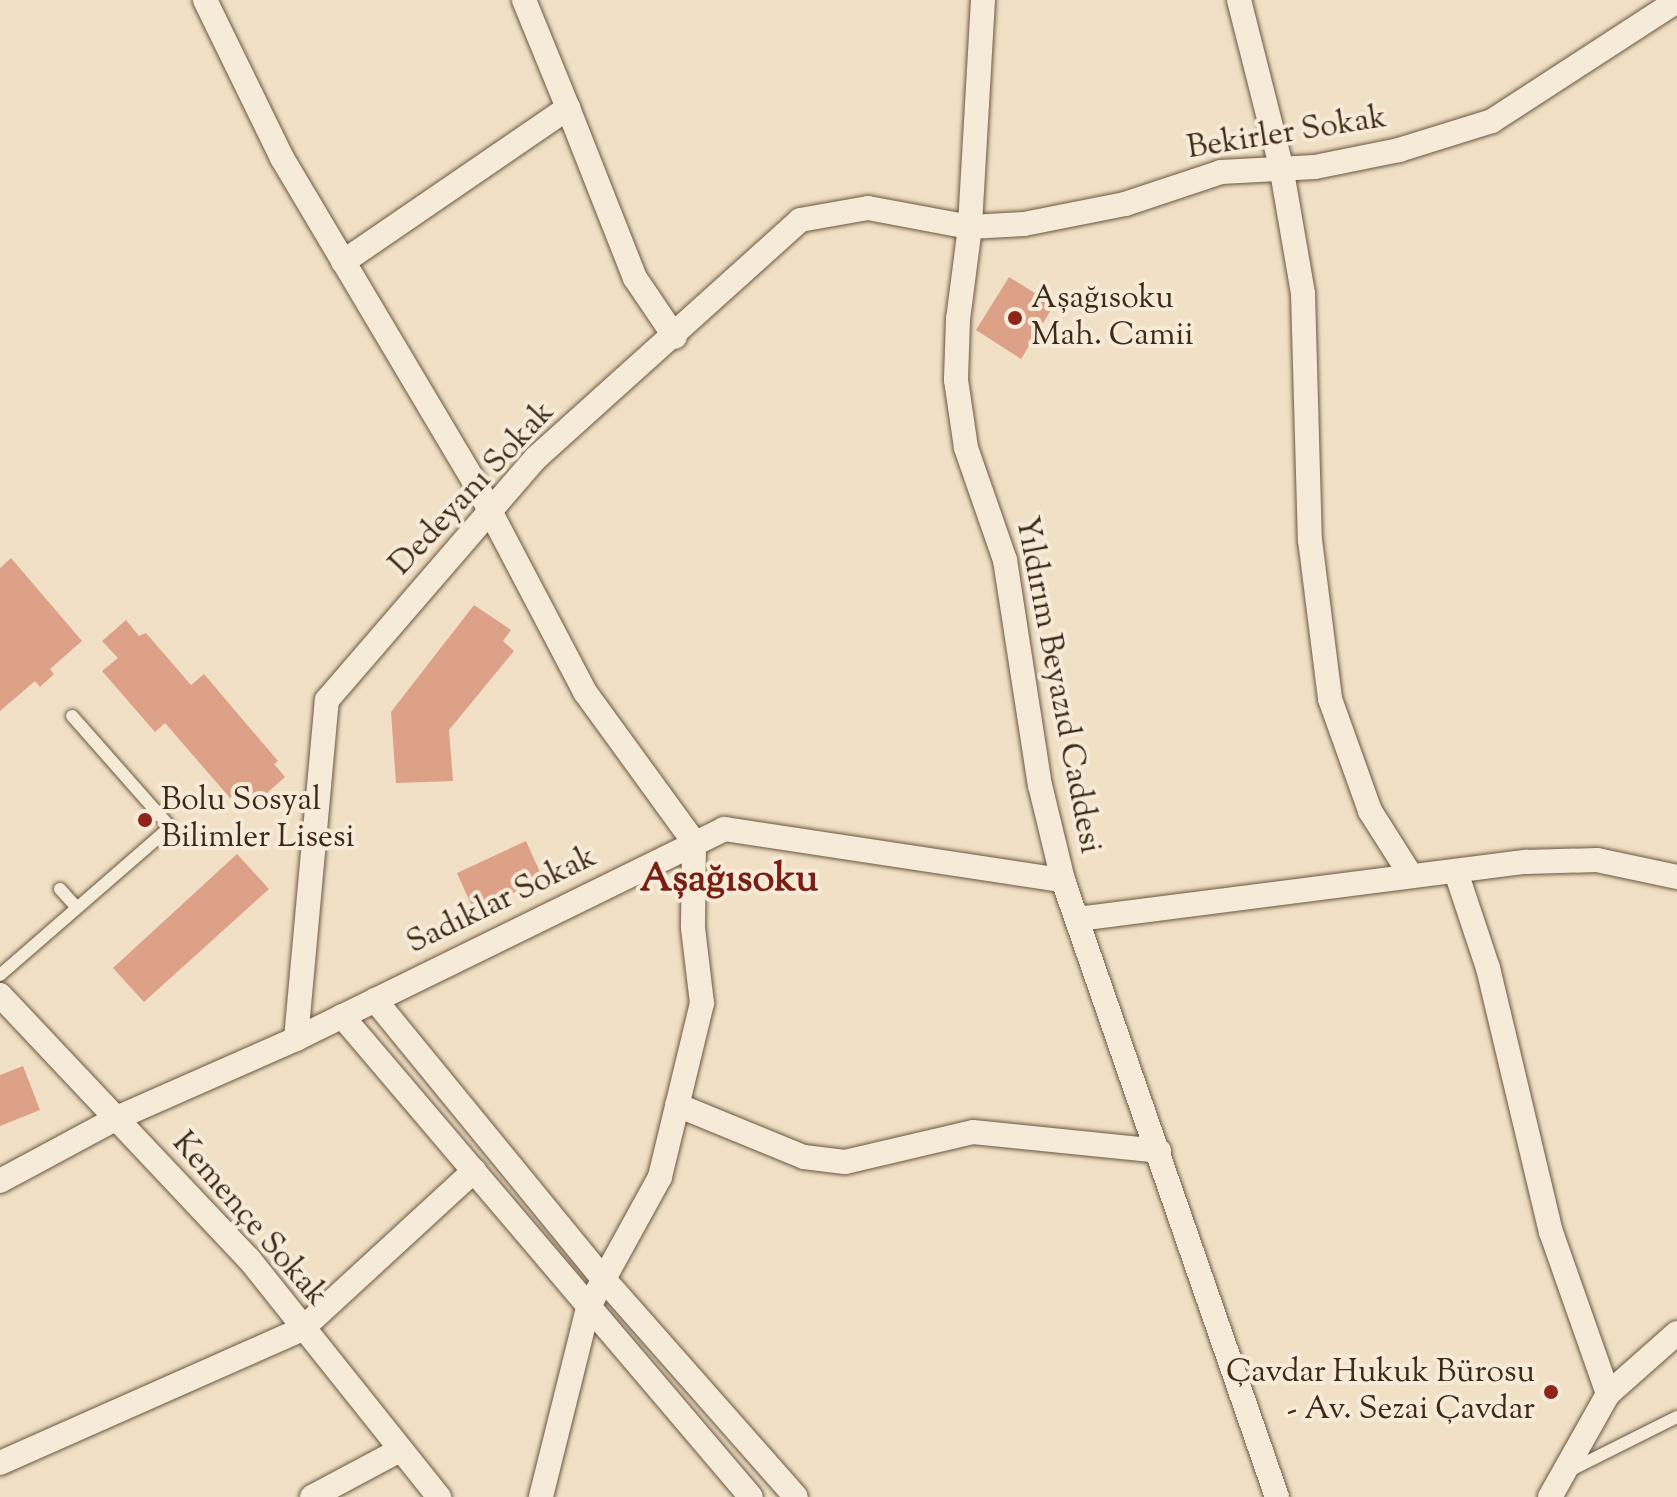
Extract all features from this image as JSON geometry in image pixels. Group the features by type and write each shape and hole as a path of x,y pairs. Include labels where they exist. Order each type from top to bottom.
{"street":[{"path":"205,0 282,158 490,511 585,692 694,842 693,928 702,1003 660,1177 602,1277 588,1308 541,1497"},
{"path":"524,0 635,278 675,337"},
{"name":"Yıldırım Beyazıd Caddesi","path":"983,0 970,227 958,319 964,434 1005,560 1040,785 1063,880 1277,1497"},
{"path":"1239,0 1281,166 1303,294 1310,540 1330,699 1370,811 1410,874"},
{"name":"Bekirler Sokak","path":"970,227 1063,217 1221,172 1281,166 1315,167 1399,150 1492,121 1677,1"},
{"path":"343,262 568,108"},
{"name":"Dedeyanı Sokak","path":"296,1039 327,700 536,458 675,337 800,220 868,208 970,227"},
{"name":"Sadıklar Sokak","path":"0,1181 117,1118 296,1039 724,829 1063,880"},
{"path":"1078,919 1410,874 1597,860 1677,877"},
{"path":"1456,872 1488,968 1551,1232 1608,1394"},
{"name":"Kemençe Sokak","path":"0,995 249,1259 439,1497"},
{"path":"375,1000 602,1277 796,1497"},
{"path":"342,1016 751,1497"},
{"path":"677,1105 804,1157 845,1162 973,1132 1159,1151"},
{"path":"0,1463 302,1329 474,1171"},
{"path":"1530,1497 1553,1487 1608,1394 1677,1333"},
{"path":"312,1497 400,1450"}],"lane":[{"path":"0,975 170,827 72,716"},
{"path":"60,889 77,908"},
{"path":"1553,1487 1677,1417"}],"building":[{"name":"Aşağısoku Mah. Camii","path":"1009,277 1054,305 1021,359 976,330"},
{"path":"11,558 82,641 50,669 54,674 40,687 35,681 0,711 0,568"},
{"path":"474,605 511,630 503,641 514,651 449,730 453,781 396,783 391,712"},
{"path":"126,620 139,636 146,633 191,685 204,674 278,761 274,764 285,777 258,801 244,785 230,798 165,723 155,732 102,671 118,658 102,641"},
{"path":"526,841 543,879 474,911 457,873"},
{"path":"237,854 269,889 144,1002 113,968"},
{"path":"23,1066 40,1110 0,1126 0,1075"}],"place":[{"name":"Aşağısoku Mah. Camii","path":"1015,318"},
{"name":"Bolu Sosyal Bilimler Lisesi","path":"145,820"},
{"name":"Çavdar Hukuk Bürosu - Av. Sezai Çavdar","path":"1551,1392"}],"district":[{"name":"Aşağısoku","path":"729,881"}]}
